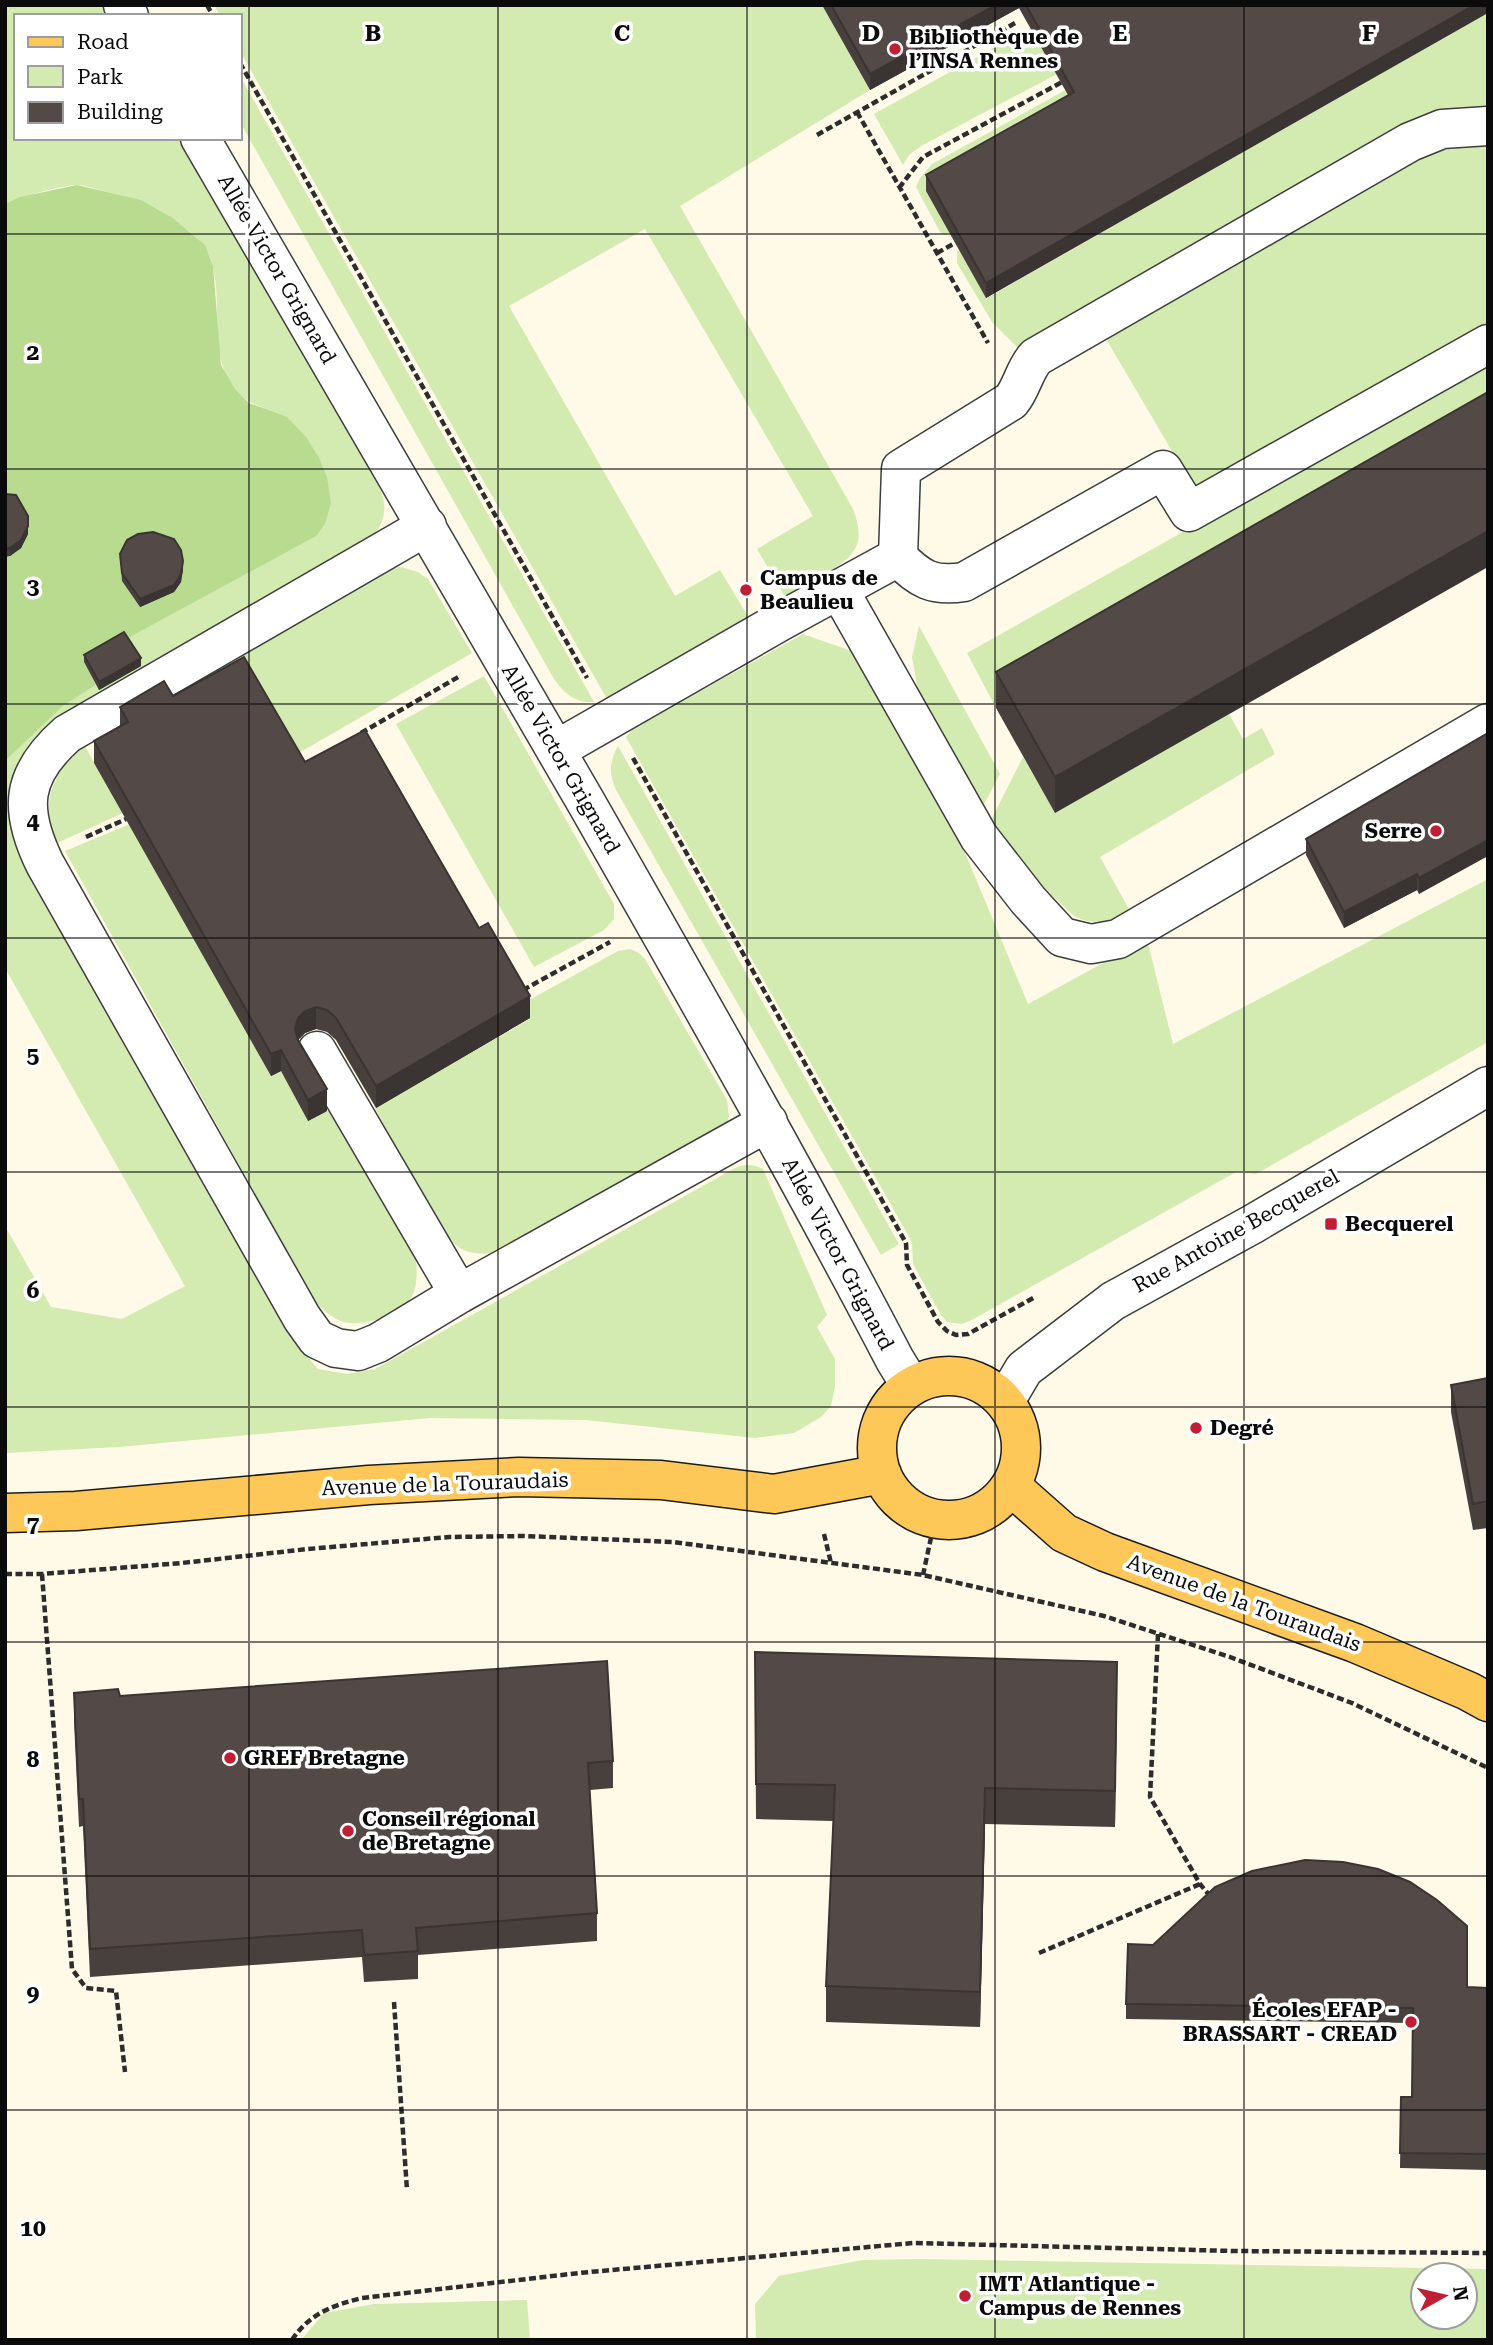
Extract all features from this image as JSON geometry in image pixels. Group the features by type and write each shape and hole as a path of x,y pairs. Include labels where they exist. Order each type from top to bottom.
{"main road":[{"path":"957,1376 979,1381 1005,1401 1018,1422 1020,1467 1012,1487 999,1502 981,1514 960,1519 935,1519 904,1504 892,1491 882,1474 877,1456 877,1435 882,1418 897,1398 911,1386 934,1378 957,1376"},
{"name":"Avenue de la Touraudais","path":"5,1513 76,1511 369,1485 519,1477 661,1480 774,1494 882,1474"},
{"name":"Avenue de la Touraudais","path":"1012,1487 1063,1533 1094,1547 1356,1643 1488,1702"}],"street":[{"path":"1488,126 1442,129 1409,142 1036,357 1029,365 1017,394 1011,401 901,469 898,557 912,572 928,581 946,585 964,582 1163,470 1189,512 1488,344"},
{"name":"Allée Victor Grignard","path":"201,140 653,919 768,1122 911,1386"},
{"path":"427,526 67,734 38,765 30,786 27,807 31,830 45,864 281,1282 317,1339 336,1348 358,1351 378,1343 459,1294 768,1122"},
{"path":"556,750 898,557"},
{"path":"839,590 979,837 1028,900 1062,937 1091,944 1118,939 1488,723"},
{"path":"317,1051 459,1294"},
{"name":"Rue Antoine Becquerel","path":"1005,1401 1024,1369 1113,1301 1253,1224 1488,1086"}],"path":[{"path":"817,135 1015,23"},
{"path":"242,67 906,1243 907,1265 938,1322 956,1335 968,1334 1038,1296"},
{"path":"900,188 923,158 1069,78"},
{"path":"857,112 991,348"},
{"path":"937,253 955,243"},
{"path":"354,738 499,652"},
{"path":"516,994 653,919"},
{"path":"923,1575 935,1519"},
{"path":"5,1574 43,1574 182,1563 449,1537 524,1536 673,1542 923,1575 1104,1616 1230,1657 1352,1703 1488,1768"},
{"path":"43,1574 72,1969 86,1988 116,1991 125,2072"},
{"path":"1158,1634 1150,1797 1200,1884 1215,1902"},
{"path":"1039,1954 1200,1884"},
{"path":"394,2002 407,2190"},
{"path":"292,2340 314,2316 334,2305 362,2298 592,2272 913,2243 1234,2251 1488,2253"}],"green space":[{"path":"5,5 105,5 110,14 14,14 14,140 182,140 383,497 383,516 373,536 62,715 44,731 29,873 298,1346 318,1369 347,1374 375,1369 735,1168 752,1165 763,1169 827,1315 817,1327 835,1359 835,1387 831,1406 821,1417 794,1433 755,1438 586,1420 430,1418 119,1447 5,1453 5,1226 51,1307 122,1319 185,1286 5,968 5,761 63,706 96,685 84,662 201,598 264,408 242,396 228,379 221,359 213,267 204,245 179,223 158,209 137,200 80,185 51,189 5,204"},
{"path":"214,5 822,5 870,90 680,206 853,509 859,532 855,549 850,556 834,569 785,597 757,549 813,516 645,229 509,306 675,596 720,570 749,618 607,699 242,55 242,14 219,14"},
{"path":"1187,5 921,146 909,155 903,165 874,114 1030,28"},
{"path":"1205,13 951,234 944,235 940,232 916,187 932,164"},
{"path":"1488,13 1488,110 1088,309 1018,348 992,322 957,263 959,250 987,298"},
{"path":"242,80 594,702 581,701 571,696 554,679 242,126"},
{"path":"1488,140 1488,328 1196,492 1102,332 1428,148"},
{"path":"77,185 141,200 173,218 205,245 213,266 221,365 235,389 249,403 287,417 306,437 327,477 331,503 325,524 316,536 84,662 96,685 63,706 5,761 5,204 20,197"},
{"path":"1488,361 1488,428 996,708 967,653"},
{"path":"401,567 418,572 428,579 472,653 290,758 232,684 223,666 391,568"},
{"path":"919,626 1000,774 983,806 918,691 912,657"},
{"path":"803,634 860,654 956,831 1028,1004 1147,939 1173,1044 1488,879 1488,1042 1256,1174 1236,1172 970,1321 962,1324 947,1322 913,1264 912,1242 626,737 633,729"},
{"path":"484,676 614,904 614,919 604,930 534,967 396,724"},
{"path":"1229,714 1243,739 1262,728 1275,754 1100,857 1130,911 1124,914 1098,921 1075,916 1028,869 991,820 1023,757 1055,812"},
{"path":"83,743 123,813 57,843 49,813 52,788 64,766"},
{"path":"618,746 899,1244 881,1255 616,790 611,768"},
{"path":"130,824 271,1075 281,1071 325,1112 329,1111 416,1259 414,1291 404,1306 388,1316 370,1322 340,1321 314,1300 65,851"},
{"path":"630,949 645,959 727,1100 727,1124 497,1252 468,1252 460,1248 440,1225 375,1108 530,1019 522,1004 618,951"},
{"path":"920,2259 1409,2268 1409,2331 1479,2331 1479,2269 1488,2269 1488,2340 756,2340 755,2304 779,2276 862,2260"},
{"path":"527,2300 530,2340 301,2340 324,2313 374,2304"}],"building":[{"path":"831,5 996,5 870,74"},
{"path":"1026,5 1474,5 986,283 926,175 1074,92"},
{"path":"1488,392 1488,531 1055,777 996,672"},
{"path":"5,494 16,495 28,516 28,526 21,540 5,549"},
{"path":"153,532 174,539 181,550 181,574 174,585 140,599 122,573 120,554 127,540 138,534"},
{"path":"124,632 141,658 99,682 84,655"},
{"path":"244,657 305,762 365,730 479,928 488,923 530,996 376,1086 336,1018 327,1010 316,1007 305,1011 298,1018 295,1029 298,1040 327,1089 308,1100 281,1050 271,1054 94,741 128,722 120,707 164,681 173,696"},
{"path":"1488,733 1488,840 1419,878 1417,874 1344,912 1306,839"},
{"path":"1488,1378 1488,1501 1473,1504 1451,1385"},
{"path":"755,1652 1117,1662 1115,1791 985,1788 980,1992 826,1986 835,1785 756,1784"},
{"name":"Conseil régional de Bretagne","path":"607,1661 613,1761 588,1763 597,1913 416,1928 418,1951 364,1955 362,1930 90,1949 83,1799 79,1799 74,1693 118,1689 120,1696"},
{"name":"Écoles EFAP - BRASSART - CREAD","path":"1305,1860 1343,1862 1378,1869 1410,1882 1437,1900 1467,1926 1467,1987 1488,1988 1488,2154 1400,2153 1401,2097 1412,2097 1413,2008 1126,2004 1128,1944 1153,1945 1215,1887 1252,1871"}],"place":[{"name":"Bibliothèque de l’INSA Rennes","path":"895,49"},
{"name":"Campus de Beaulieu","path":"746,590"},
{"name":"Serre","path":"1436,831"},
{"name":"Becquerel","path":"1331,1224"},
{"name":"Degré","path":"1196,1428"},
{"name":"GREF Bretagne","path":"230,1758"},
{"name":"Conseil régional de Bretagne","path":"348,1831"},
{"name":"Écoles EFAP - BRASSART - CREAD","path":"1411,2022"},
{"name":"IMT Atlantique - Campus de Rennes","path":"965,2296"}]}
